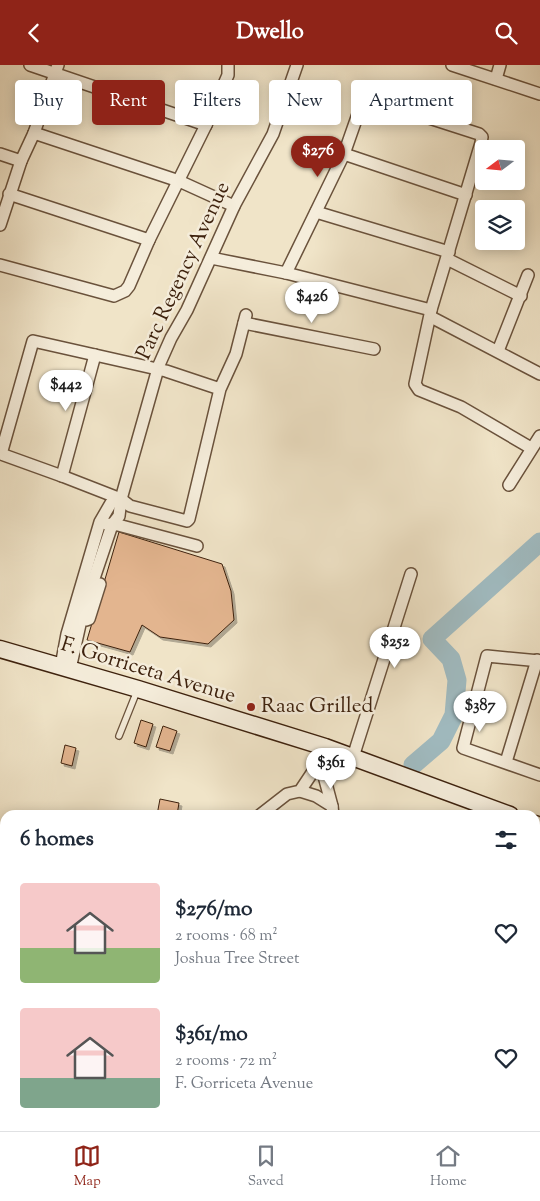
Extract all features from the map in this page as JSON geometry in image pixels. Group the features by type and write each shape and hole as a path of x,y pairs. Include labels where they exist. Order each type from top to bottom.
{"main road":[{"name":"F. Gorriceta Avenue","path":"0,649 138,689 323,754 354,757 497,810"}],"street":[{"path":"30,65 57,69 175,113"},
{"path":"226,80 228,65"},
{"name":"Parc Regency Avenue","path":"77,618 89,619 93,609 115,525 120,516 121,499 159,369 171,338 187,310 234,206 272,134 298,65"},
{"path":"452,65 540,94"},
{"path":"496,79 500,65"},
{"path":"0,225 21,161 34,133 57,69"},
{"path":"286,273 344,154 364,97 481,135 481,143 431,314 415,384 422,392 460,407 531,449"},
{"path":"0,265 114,296 127,290 149,240 206,125"},
{"path":"34,133 179,181 234,206"},
{"path":"0,154 21,161"},
{"path":"344,154 466,195"},
{"path":"9,194 149,240"},
{"path":"316,212 448,255 473,271 520,296"},
{"path":"211,257 286,273 431,314 540,374"},
{"path":"498,351 528,275"},
{"path":"220,389 159,369 32,341 1,454 121,499 130,505 187,521 220,389 236,353 245,319 374,349"},
{"path":"62,476 95,355"},
{"path":"508,485 540,436"},
{"path":"66,667 100,523 111,503 121,499"},
{"path":"100,523 115,525 197,546"},
{"path":"354,757 411,574"},
{"path":"506,762 539,661 488,656 462,748 540,775"},
{"path":"300,791 323,754"},
{"path":"323,754 332,810"},
{"path":"266,810 287,793 300,791 316,795 332,810"}],"lane":[{"path":"119,737 138,689"}],"building":[{"path":"119,532 222,564 231,591 234,620 208,644 160,637 142,625 130,652 87,640"},
{"path":"141,720 153,724 146,747 134,743"},
{"path":"163,726 177,731 170,751 156,747"},
{"path":"65,745 76,748 72,766 61,763"},
{"path":"160,799 179,803 178,810 158,810"}],"waterway":[{"path":"413,765 441,741 454,715 457,680 451,659 432,639 540,542"}],"place":[{"name":"Raac Grilled","path":"251,707"}]}
